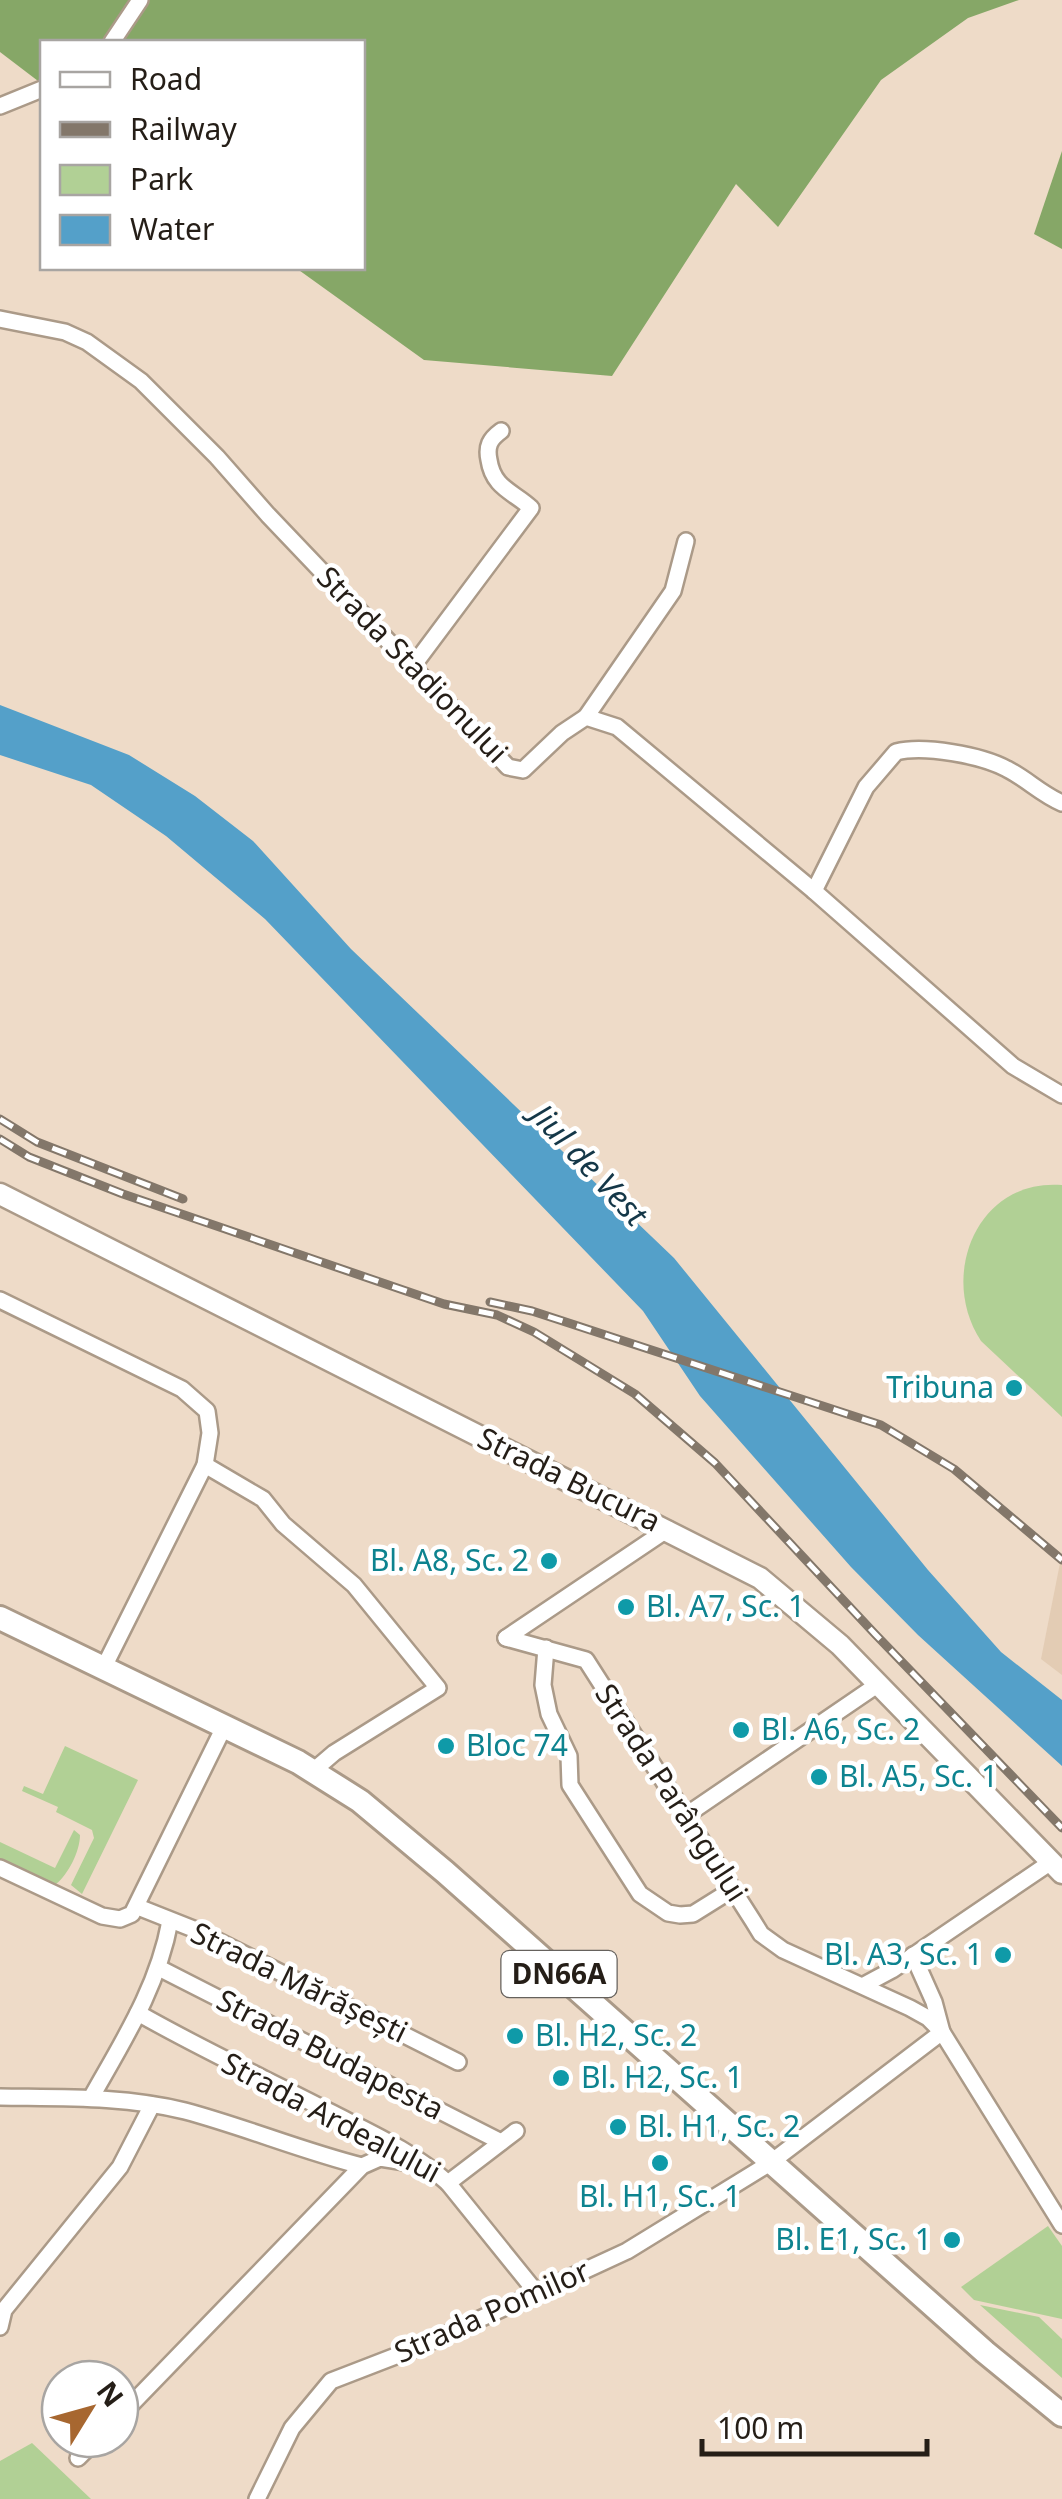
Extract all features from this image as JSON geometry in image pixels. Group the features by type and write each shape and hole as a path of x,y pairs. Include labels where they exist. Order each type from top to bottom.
{"main road":[{"name":"Strada Bucura","path":"0,1194 730,1560 780,1592 840,1645 1056,1867"},
{"name":"DN66A","path":"0,1618 225,1725 313,1771 360,1801 985,2352 1062,2414"}],"street":[{"path":"113,40 140,0"},
{"path":"0,106 40,90"},
{"name":"Strada Stadionului","path":"0,319 64,332 86,342 141,381 513,769 523,770 586,716"},
{"path":"414,666 531,508 492,476 489,444 501,431"},
{"path":"686,541 665,605 586,716 602,719 627,734 1013,1066 1062,1095"},
{"path":"814,891 866,787 896,752 922,749 990,761 1062,803"},
{"path":"0,1300 192,1395 207,1411 210,1434 204,1465 104,1667"},
{"path":"204,1465 262,1499 283,1524 354,1584 438,1688 334,1753 313,1771"},
{"name":"Strada Parângului","path":"668,1529 506,1638 586,1660 761,1934 772,1943 928,2018 942,2032 1062,2225"},
{"path":"546,1648 543,1685 550,1714 569,1756 570,1785 640,1894 668,1913 680,1915 693,1914 733,1889"},
{"path":"685,1816 878,1685"},
{"path":"136,1910 225,1725"},
{"path":"864,1985 1056,1867"},
{"name":"Strada Mărășești","path":"0,1868 102,1916 120,1919 136,1910 196,1930 458,2062"},
{"path":"91,2098 159,1968 170,1921"},
{"name":"Strada Parângului","path":"912,1956 934,2002 942,2032"},
{"name":"Strada Budapesta","path":"159,1968 501,2142"},
{"name":"Strada Ardealului","path":"138,2013 199,2048 372,2133 428,2166 448,2183 516,2131"},
{"path":"770,2163 942,2032"},
{"path":"0,2097 91,2098 152,2104 234,2125 362,2166"},
{"path":"0,2327 4,2310 120,2167 152,2104"},
{"path":"140,2395 362,2166 380,2158 428,2166"},
{"name":"Strada Pomilor","path":"257,2499 292,2428 331,2381 419,2347 626,2251 770,2163"},
{"path":"448,2183 536,2292"}],"shaded area":[{"path":"1062,1553 1062,1675 1041,1659"}],"green space":[{"path":"0,0 1019,0 968,18 881,80 778,227 736,184 612,376 424,360 299,270 365,270 365,40 40,40 40,82 0,52"},
{"path":"1062,151 1062,249 1034,234"},
{"path":"1062,1185 1062,1417 981,1341 969,1315 964,1288 965,1261 988,1214 1007,1197 1032,1187"},
{"path":"65,1746 138,1780 82,1894 71,1885 94,1838 92,1830 56,1812 58,1807 22,1791 24,1786 43,1794"},
{"path":"74,1830 80,1835 78,1848 69,1869 56,1884 0,1860 0,1842 55,1868"},
{"path":"1048,2226 1062,2246 1062,2319 974,2300 961,2287"},
{"path":"980,2305 1039,2317 1062,2339 1062,2378"},
{"path":"32,2443 40,2451 40,2459 49,2459 91,2499 0,2499 0,2461"}],"water":[{"path":"0,705 129,755 195,796 253,841 351,949 674,1258 928,1570 1001,1652 1062,1700 1062,1766 918,1635 851,1567 700,1396 643,1311 265,919 166,836 91,785 0,755"}],"railway":[{"path":"0,1119 37,1142 183,1199"},
{"path":"0,1139 29,1157 123,1194 444,1304 497,1315 534,1332 635,1394 715,1463 1062,1828"},
{"path":"490,1302 532,1311 881,1425 954,1469 1062,1560"}],"place":[{"name":"Tribuna","path":"1014,1388"},
{"name":"Bl. A8, Sc. 2","path":"549,1561"},
{"name":"Bl. A7, Sc. 1","path":"626,1607"},
{"name":"Bl. A6, Sc. 2","path":"741,1730"},
{"name":"Bloc 74","path":"446,1746"},
{"name":"Bl. A5, Sc. 1","path":"819,1777"},
{"name":"Bl. A3, Sc. 1","path":"1003,1955"},
{"name":"Bl. H2, Sc. 2","path":"515,2036"},
{"name":"Bl. H2, Sc. 1","path":"561,2078"},
{"name":"Bl. H1, Sc. 2","path":"618,2127"},
{"name":"Bl. H1, Sc. 1","path":"660,2163"},
{"name":"Bl. E1, Sc. 1","path":"952,2240"}],"water label":[{"name":"Jiul de Vest","path":"589,1165"}]}
